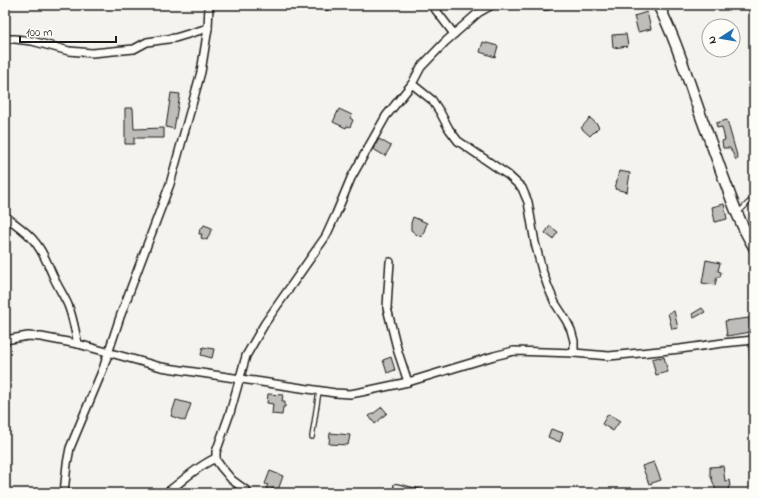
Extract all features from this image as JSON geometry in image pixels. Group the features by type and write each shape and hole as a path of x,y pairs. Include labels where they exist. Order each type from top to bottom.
{"main road":[{"path":"658,5 672,35 737,214 754,247"}],"street":[{"path":"64,493 66,464 70,448 104,369 128,296 170,184 201,72 208,28 209,5"},
{"path":"318,5 336,5"},
{"path":"432,5 454,34"},
{"path":"248,493 232,480 216,458 216,452 230,413 246,356 265,323 326,236 351,178 386,116 412,84 421,67 445,42 478,13 492,5"},
{"path":"542,5 550,5"},
{"path":"5,39 26,40 69,51 92,53 134,49 147,42 175,38 208,28"},
{"path":"412,84 432,100 458,141 508,175 522,188 528,202 535,243 548,287 555,304 571,330 574,341 574,353"},
{"path":"5,216 27,233 40,248 68,306 78,344"},
{"path":"390,262 388,308 398,352 408,382"},
{"path":"5,340 34,336 78,344 161,367 319,391 350,394 408,382 514,351 609,356 754,340"},
{"path":"166,493 198,468 216,458"}],"lane":[{"path":"737,214 754,198"},
{"path":"312,437 319,391"},
{"path":"396,486 425,493"}],"building":[{"path":"647,12 651,29 638,32 634,16"},
{"path":"626,34 628,46 613,48 612,35"},
{"path":"483,42 498,46 495,57 480,52"},
{"path":"171,93 180,94 174,129 166,127"},
{"path":"125,108 133,108 134,129 164,128 164,138 134,138 134,144 125,144"},
{"path":"339,109 352,115 350,118 353,120 350,127 347,126 346,128 333,122"},
{"path":"590,118 599,127 590,136 581,128"},
{"path":"727,120 738,159 736,160 730,148 723,148 722,141 725,140 722,127 717,128 716,123"},
{"path":"379,139 391,146 385,156 373,149"},
{"path":"619,171 630,173 627,192 615,189"},
{"path":"724,204 727,219 715,222 712,207"},
{"path":"413,217 427,223 422,237 411,230"},
{"path":"204,225 212,228 207,240 201,238 202,234 199,234 200,228"},
{"path":"550,226 558,232 553,239 545,233"},
{"path":"706,260 720,263 718,271 721,272 720,277 717,277 715,285 702,283"},
{"path":"702,308 705,312 694,318 692,314"},
{"path":"674,311 678,328 672,329 668,313"},
{"path":"749,318 751,332 727,336 725,321"},
{"path":"754,345 754,360 750,360 749,346"},
{"path":"203,347 214,349 212,358 201,355"},
{"path":"391,357 395,370 387,373 383,360"},
{"path":"664,357 668,372 656,375 652,359"},
{"path":"268,394 283,395 282,401 285,401 285,407 283,407 282,415 272,414 273,404 267,403"},
{"path":"176,400 191,404 185,421 171,416"},
{"path":"382,407 387,413 375,424 369,416"},
{"path":"608,414 620,421 613,431 602,424"},
{"path":"551,429 563,433 560,442 548,437"},
{"path":"330,433 350,435 348,445 329,444"},
{"path":"654,462 661,480 649,484 642,466"},
{"path":"723,466 725,481 729,480 730,486 728,487 729,490 722,493 717,493 710,474 710,467"},
{"path":"270,471 283,476 278,490 272,488 271,491 266,488 268,485 265,484"}]}
